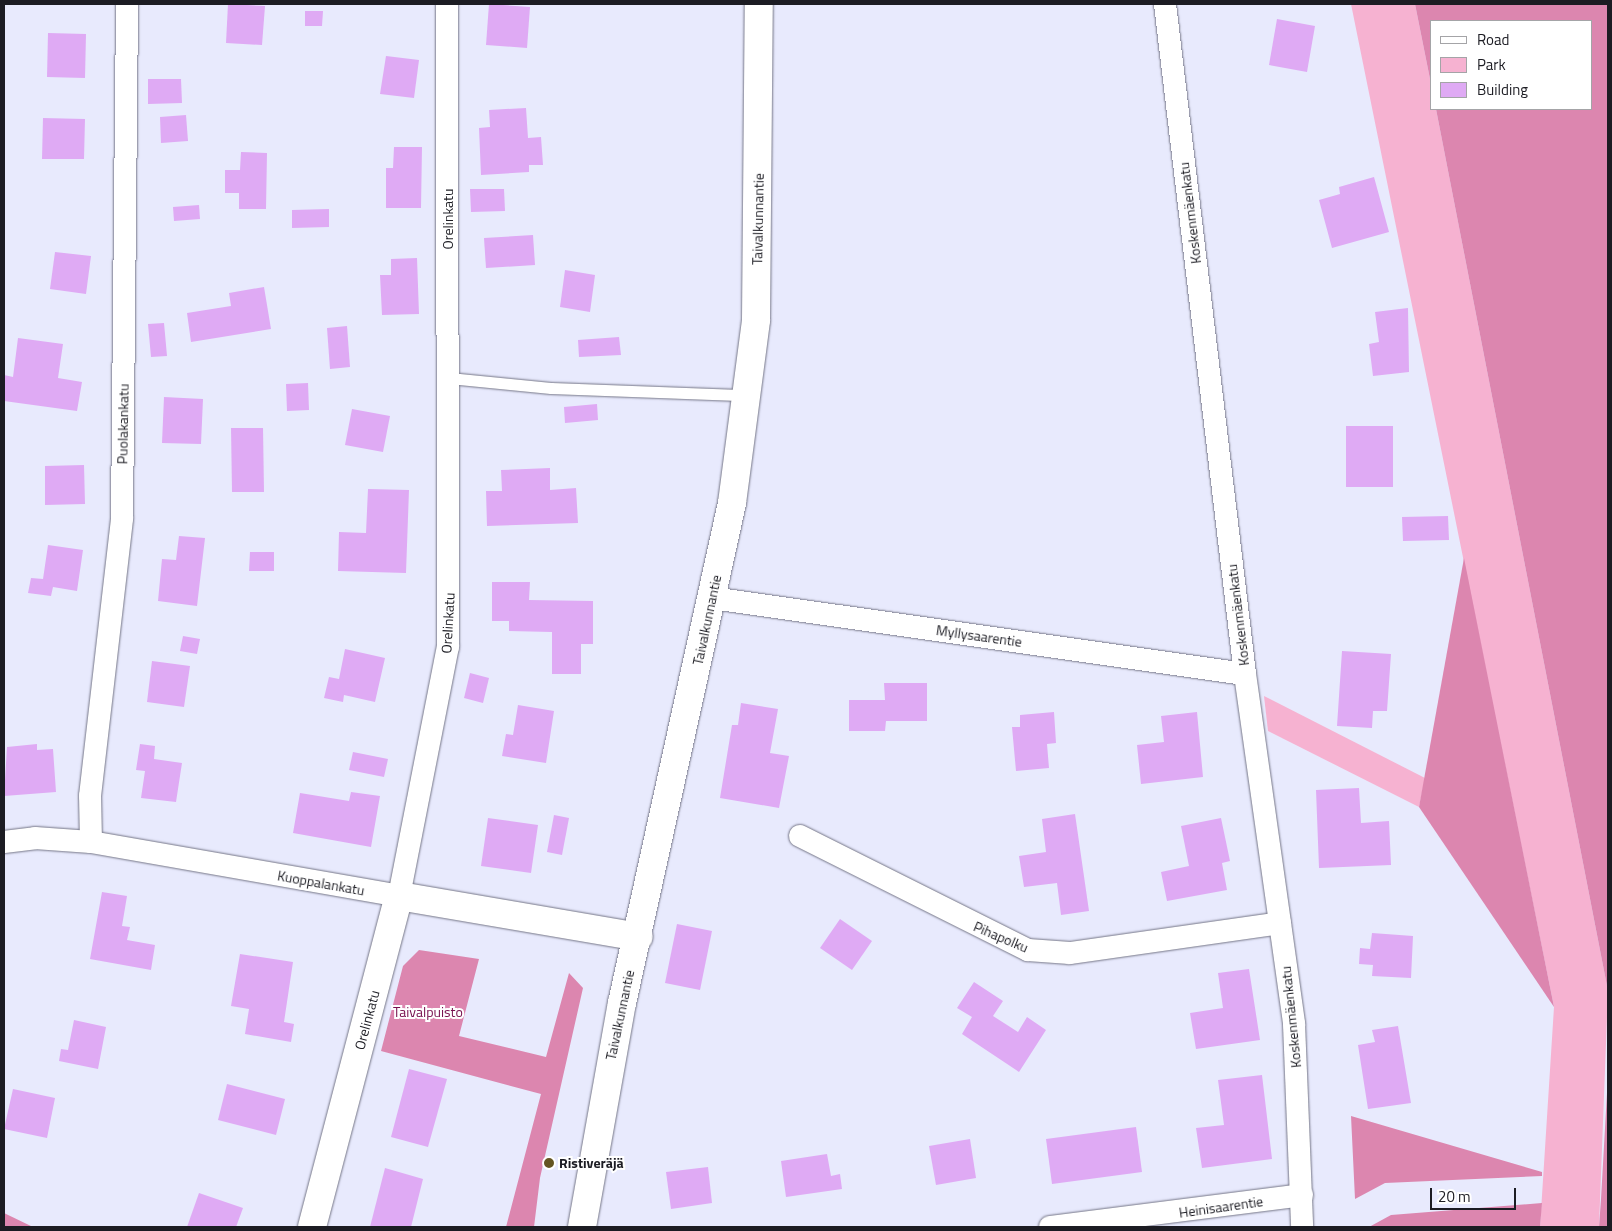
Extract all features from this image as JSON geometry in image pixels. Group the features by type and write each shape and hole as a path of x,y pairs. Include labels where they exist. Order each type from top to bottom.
{"street":[{"name":"Puolakankatu","path":"91,842 90,796 122,518 127,4"},
{"name":"Orelinkatu","path":"312,1227 399,896 448,647 447,4"},
{"name":"Taivalkunnantie","path":"582,1227 618,1021 639,937 712,598 748,395 756,320 759,4"},
{"name":"Koskenmäenkatu","path":"1165,4 1245,674 1294,1024 1302,1227"},
{"name":"Myllysaarentie","path":"712,598 1245,674"},
{"name":"Pihapolku","path":"800,836 1028,950 1070,953 1280,923"},
{"name":"Kuoppalankatu","path":"4,842 35,838 91,842 639,937"},
{"name":"Heinisaarentie","path":"1050,1227 1302,1195"}],"lane":[{"path":"449,378 551,388 748,395"}],"green space":[{"path":"1351,4 1415,4 1430,79 1430,110 1436,110 1608,991 1599,1227 1540,1227 1554,1007"},
{"path":"1415,4 1608,4 1608,991 1436,110 1592,110 1592,20 1430,20 1430,79"},
{"path":"1464,558 1554,1007 1419,807"},
{"path":"1264,696 1425,778 1419,807 1268,731"},
{"name":"Taivalpuisto","path":"419,950 479,959 459,1036 546,1057 569,973 583,988 540,1178 534,1227 506,1227 541,1094 381,1051 403,966"},
{"path":"1608,1075 1608,1227 1599,1227 1601,1199"},
{"path":"1351,1116 1542,1172 1542,1176 1385,1183 1355,1199"},
{"path":"1542,1203 1540,1227 1369,1227 1391,1215"},
{"path":"4,1213 33,1227 4,1227"}],"building":[{"path":"228,4 265,6 262,45 226,43"},
{"path":"489,4 530,7 527,48 486,45"},
{"path":"305,11 323,11 322,26 305,26"},
{"path":"1277,19 1315,26 1307,72 1269,65"},
{"path":"48,33 86,34 85,78 47,77"},
{"path":"386,56 419,60 414,98 380,94"},
{"path":"148,79 181,79 182,103 148,104"},
{"path":"526,108 528,138 541,137 543,165 529,165 529,172 481,175 479,128 490,127 489,110"},
{"path":"186,115 188,141 161,143 160,117"},
{"path":"43,118 85,119 84,159 42,159"},
{"path":"394,147 422,147 421,208 386,208 386,168 393,168"},
{"path":"241,152 267,153 266,209 239,209 239,193 225,193 225,170 240,170"},
{"path":"1374,177 1389,232 1332,248 1319,200 1340,194 1339,187"},
{"path":"470,189 504,189 505,211 471,212"},
{"path":"199,205 200,219 174,221 173,207"},
{"path":"329,209 329,227 292,228 292,210"},
{"path":"533,235 535,265 486,268 484,238"},
{"path":"55,252 91,256 86,294 50,289"},
{"path":"417,258 419,314 382,315 380,275 391,275 391,259"},
{"path":"565,270 595,275 590,312 560,307"},
{"path":"264,287 271,329 191,342 187,313 231,306 229,293"},
{"path":"1408,308 1409,372 1373,376 1369,344 1379,342 1375,312"},
{"path":"164,323 167,356 151,357 148,324"},
{"path":"347,326 350,367 330,369 327,328"},
{"path":"619,337 621,355 579,357 578,340"},
{"path":"18,338 63,344 58,378 82,382 77,411 4,401 4,375 13,377"},
{"path":"308,383 309,410 287,411 286,384"},
{"path":"164,397 203,399 201,444 162,443"},
{"path":"597,404 598,420 565,423 564,407"},
{"path":"352,409 390,416 383,452 345,445"},
{"path":"1346,426 1393,426 1393,487 1346,487"},
{"path":"231,428 263,428 264,492 232,492"},
{"path":"84,465 85,504 45,505 45,466"},
{"path":"550,468 550,490 576,488 578,523 487,526 486,491 502,491 501,470"},
{"path":"368,489 409,490 406,573 338,571 339,532 366,533"},
{"path":"1448,516 1449,540 1403,541 1402,517"},
{"path":"179,536 205,538 197,606 158,601 162,559 176,560"},
{"path":"48,545 83,550 77,591 53,587 51,596 28,593 31,578 43,579"},
{"path":"250,552 274,552 274,571 249,571"},
{"path":"492,582 530,582 529,600 593,601 593,644 581,644 581,674 552,674 552,632 509,631 509,621 492,621"},
{"path":"183,636 200,639 197,654 180,651"},
{"path":"345,649 385,658 375,702 344,695 343,702 324,698 329,677 339,679"},
{"path":"1342,651 1391,654 1387,711 1373,711 1372,728 1337,726"},
{"path":"152,661 190,666 184,707 147,702"},
{"path":"470,673 489,678 483,703 464,698"},
{"path":"884,683 927,683 927,721 886,721 885,731 849,731 849,700 885,700"},
{"path":"741,703 778,709 770,753 789,756 779,808 720,798 732,725 738,725"},
{"path":"518,705 554,711 546,763 502,756 506,734 513,735"},
{"path":"1054,712 1056,743 1047,744 1049,768 1016,771 1012,727 1020,727 1020,715"},
{"path":"1197,712 1203,777 1141,784 1137,745 1164,742 1161,716"},
{"path":"37,744 37,750 53,749 56,792 4,796 7,747"},
{"path":"140,744 155,746 154,759 182,763 176,802 141,798 145,771 136,770"},
{"path":"353,752 388,759 384,777 349,770"},
{"path":"1359,788 1361,823 1389,821 1391,865 1319,868 1316,790"},
{"path":"351,792 380,796 371,847 293,833 300,793 349,801"},
{"path":"1075,814 1089,911 1061,915 1057,883 1024,887 1019,856 1046,852 1042,819"},
{"path":"554,815 569,818 562,855 547,852"},
{"path":"488,818 538,825 531,873 481,866"},
{"path":"1221,818 1230,861 1222,863 1227,890 1167,901 1161,872 1189,866 1181,826"},
{"path":"102,892 127,896 122,926 130,927 127,940 155,945 151,970 90,959"},
{"path":"840,919 872,941 852,970 820,948"},
{"path":"677,924 712,931 700,990 665,983"},
{"path":"1372,933 1413,936 1411,978 1372,976 1373,965 1359,964 1360,948 1370,949"},
{"path":"240,954 293,962 284,1022 294,1024 291,1042 245,1034 249,1009 231,1006"},
{"path":"1249,969 1260,1040 1196,1049 1190,1013 1223,1008 1218,973"},
{"path":"974,982 1003,1001 993,1016 1018,1032 1027,1017 1046,1030 1019,1072 962,1034 972,1017 957,1008"},
{"path":"74,1020 106,1027 98,1069 59,1061 61,1049 68,1050"},
{"path":"1398,1026 1411,1103 1368,1109 1358,1045 1375,1042 1372,1030"},
{"path":"409,1069 447,1079 428,1147 391,1137"},
{"path":"1262,1075 1272,1159 1202,1168 1196,1128 1224,1125 1218,1080"},
{"path":"227,1084 285,1099 276,1135 218,1120"},
{"path":"13,1089 55,1098 47,1138 4,1129"},
{"path":"1136,1127 1142,1172 1052,1184 1046,1139"},
{"path":"970,1139 976,1178 936,1185 929,1146"},
{"path":"827,1154 831,1176 840,1174 842,1189 786,1197 781,1161"},
{"path":"708,1167 712,1203 671,1209 666,1172"},
{"path":"385,1168 423,1179 411,1227 370,1227"},
{"path":"199,1193 243,1208 236,1227 187,1227"}],"place":[{"name":"Ristiveräjä","path":"549,1163"}]}
